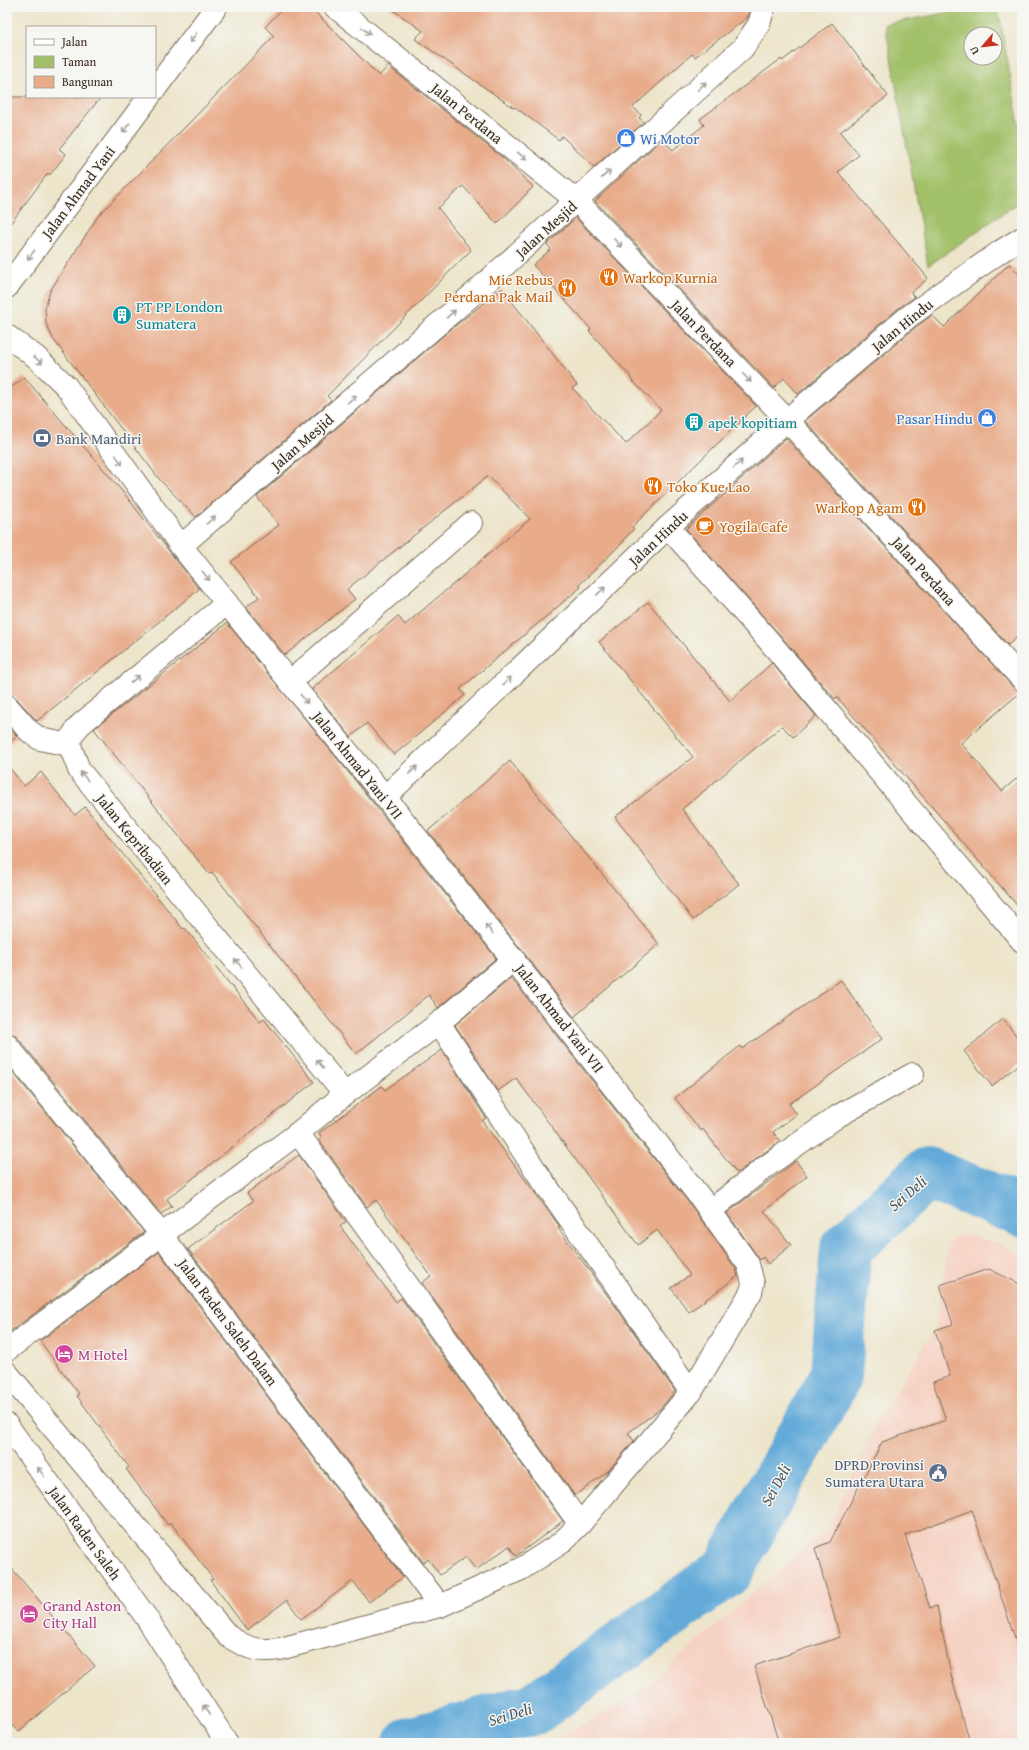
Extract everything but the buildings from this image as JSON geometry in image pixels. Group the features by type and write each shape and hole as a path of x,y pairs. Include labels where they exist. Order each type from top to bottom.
{"street":[{"path":"156,88 216,7"},
{"name":"Jalan Perdana","path":"335,7 577,201 787,420 1022,679"},
{"name":"Jalan Mesjid","path":"181,546 480,288 743,48 759,24 764,7"},
{"name":"Jalan Ahmad Yani","path":"7,288 148,98"},
{"name":"Jalan Hindu","path":"384,797 668,527 787,420 908,317 1001,251 1022,238"},
{"name":"Jalan Ahmad Yani VII","path":"7,336 36,357 66,386 181,546 514,959 706,1206 748,1264 752,1283 751,1292 691,1392 580,1524 561,1543 521,1569 440,1606 280,1649 262,1652 244,1647 228,1636 7,1373"},
{"path":"290,682 471,524"},
{"path":"668,527 769,641 1022,941"},
{"path":"7,706 30,731 40,739 69,745 74,732 81,724 227,603"},
{"name":"Jalan Kepribadian","path":"69,745 79,770 345,1094"},
{"path":"7,1350 298,1132 345,1094 439,1023 514,959"},
{"path":"439,1023 538,1174 691,1392"},
{"name":"Jalan Raden Saleh Dalam","path":"7,1045 161,1234 440,1606"},
{"path":"706,1206 764,1168 838,1116 913,1074"},
{"path":"298,1132 580,1524"},
{"name":"Jalan Raden Saleh","path":"7,1425 146,1617 227,1743"}],"shaded area":[{"name":"DPRD Provinsi Sumatera Utara","path":"961,1234 997,1243 1022,1256 1022,1743 548,1743 636,1695 828,1528 879,1418 936,1326 949,1241"}],"green space":[{"path":"979,7 998,7 1001,26 963,26 963,66 1003,66 1003,35 1022,142 1022,200 928,266 885,24"}],"waterway":[{"name":"Sei Deli","path":"409,1743 534,1709 727,1571 836,1376 846,1248 927,1173 1022,1211"}],"place":[{"name":"Wi Motor","path":"626,138"},
{"name":"Warkop Kurnia","path":"609,277"},
{"name":"Mie Rebus Perdana Pak Mail","path":"567,288"},
{"name":"PT PP London Sumatera","path":"122,315"},
{"name":"Pasar Hindu","path":"987,418"},
{"name":"apek kopitiam","path":"694,422"},
{"name":"Bank Mandiri","path":"42,438"},
{"name":"Toko Kue Lao","path":"653,486"},
{"name":"Warkop Agam","path":"917,507"},
{"name":"Yogila Cafe","path":"705,526"},
{"name":"M Hotel","path":"64,1354"},
{"name":"DPRD Provinsi Sumatera Utara","path":"938,1473"},
{"name":"Grand Aston City Hall","path":"29,1614"}]}
